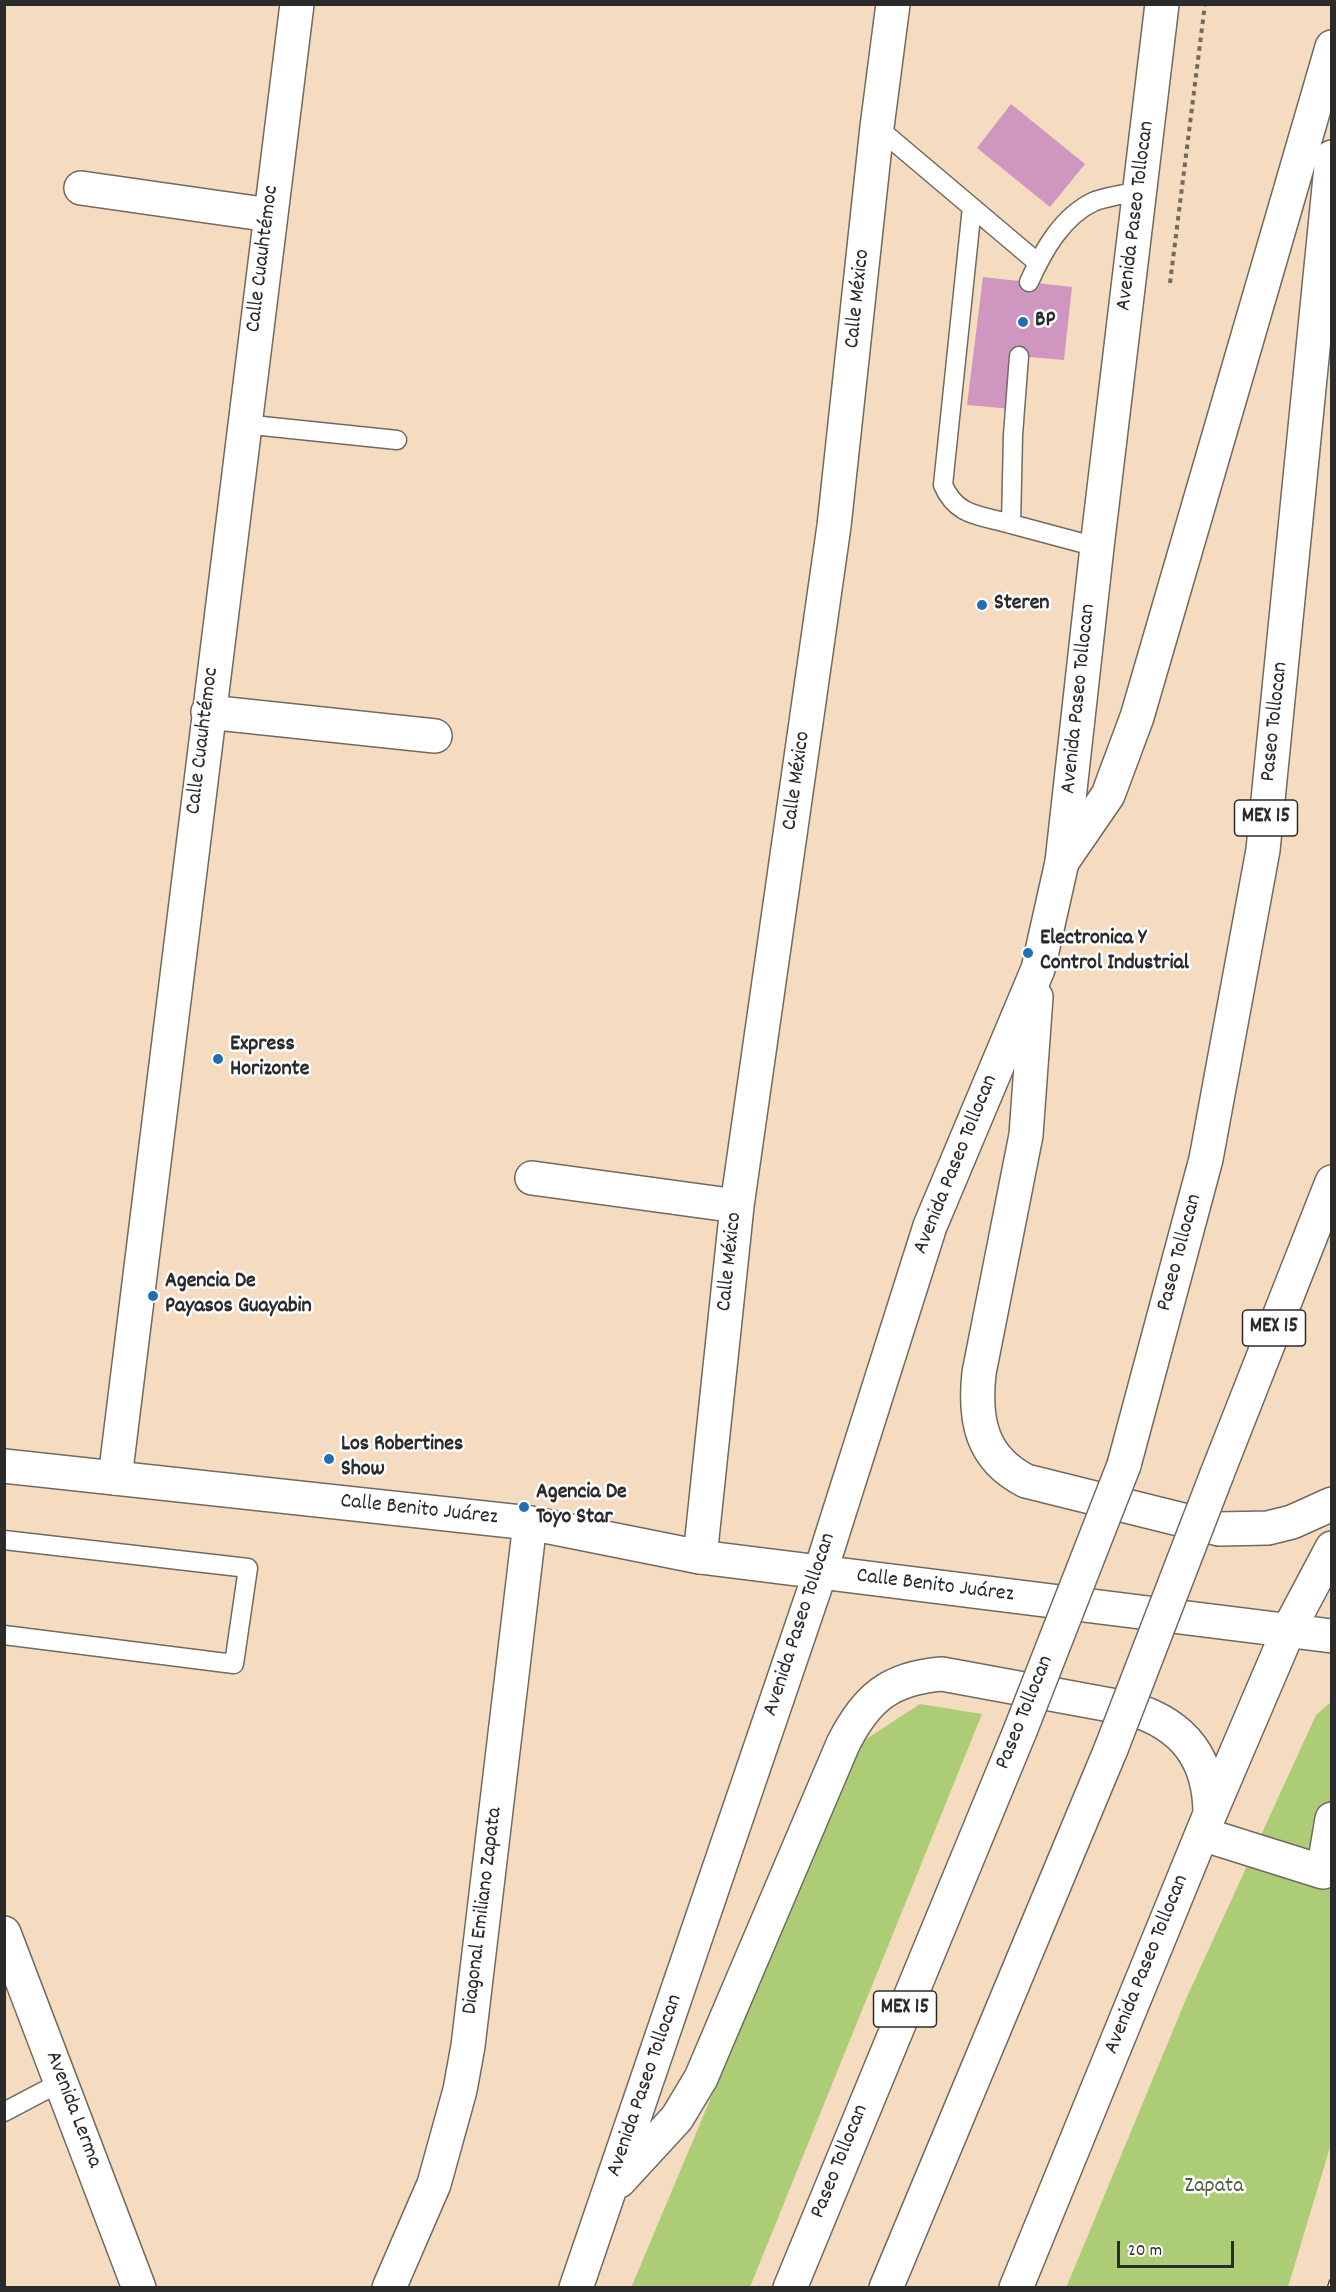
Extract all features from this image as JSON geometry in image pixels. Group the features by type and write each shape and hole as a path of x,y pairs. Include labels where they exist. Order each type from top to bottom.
{"main road":[{"name":"Calle Cuauhtémoc","path":"115,1478 243,424 297,4"},
{"name":"Calle México","path":"700,1557 737,1206 834,526 877,127 893,4"},
{"name":"Avenida Paseo Tollocan","path":"576,2288 820,1573 930,1226 1038,969 1062,862 1096,547 1162,4"},
{"path":"1062,862 1108,795 1137,717 1332,47"},
{"name":"Paseo Tollocan","path":"790,2288 1020,1731 1124,1465 1206,1159 1263,850 1332,157"},
{"path":"81,188 270,215"},
{"path":"208,712 435,736"},
{"path":"1038,969 1026,1135 976,1392 977,1410 986,1443 1008,1472 1026,1481 1220,1529 1243,1530 1276,1526 1292,1522 1332,1504"},
{"path":"532,1178 737,1206"},
{"name":"MEX 15","path":"886,2288 1111,1749 1332,1182"},
{"name":"Calle Benito Juárez","path":"4,1466 530,1523 700,1557 1332,1636"},
{"name":"Diagonal Emiliano Zapata","path":"389,2288 434,2184 462,2079 530,1523"},
{"name":"Avenida Paseo Tollocan","path":"1016,2288 1206,1824 1289,1629 1332,1548"},
{"path":"611,2189 677,2118 701,2078 843,1744 854,1722 883,1692 899,1682 918,1676 942,1674 1132,1709 1158,1717 1188,1742 1206,1776 1206,1824 1323,1872 1332,1819"},
{"name":"Avenida Lerma","path":"4,1934 140,2288"}],"lane":[{"path":"877,127 1038,263"},
{"path":"1029,282 1048,244 1086,206 1097,201 1140,191"},
{"path":"972,207 942,485 950,502 961,510 1096,547"},
{"path":"1011,524 1018,356"},
{"path":"243,424 398,440"},
{"path":"4,1540 248,1568 234,1664 4,1635"},
{"path":"4,2112 61,2082"}],"path":[{"path":"1170,284 1205,4"}],"green space":[{"name":"Zapata","path":"1331,1702 1331,2144 1288,2287 1066,2288 1186,1999 1316,1715"},
{"path":"920,1704 982,1714 750,2287 631,2288 860,1743"}],"building":[{"path":"1011,104 1085,164 1050,207 977,148"},
{"name":"BP","path":"983,277 1072,287 1064,360 1019,356 1012,409 967,405"}],"railway":[{"path":"1330,2288 1332,2282"}],"place":[{"name":"BP","path":"1023,322"},
{"name":"Steren","path":"982,605"},
{"name":"Electronica Y Control Industrial","path":"1028,953"},
{"name":"Express Horizonte","path":"218,1059"},
{"name":"Agencia De Payasos Guayabin","path":"153,1296"},
{"name":"Los Robertines Show","path":"329,1459"},
{"name":"Agencia De Toyo Star","path":"524,1507"}]}
